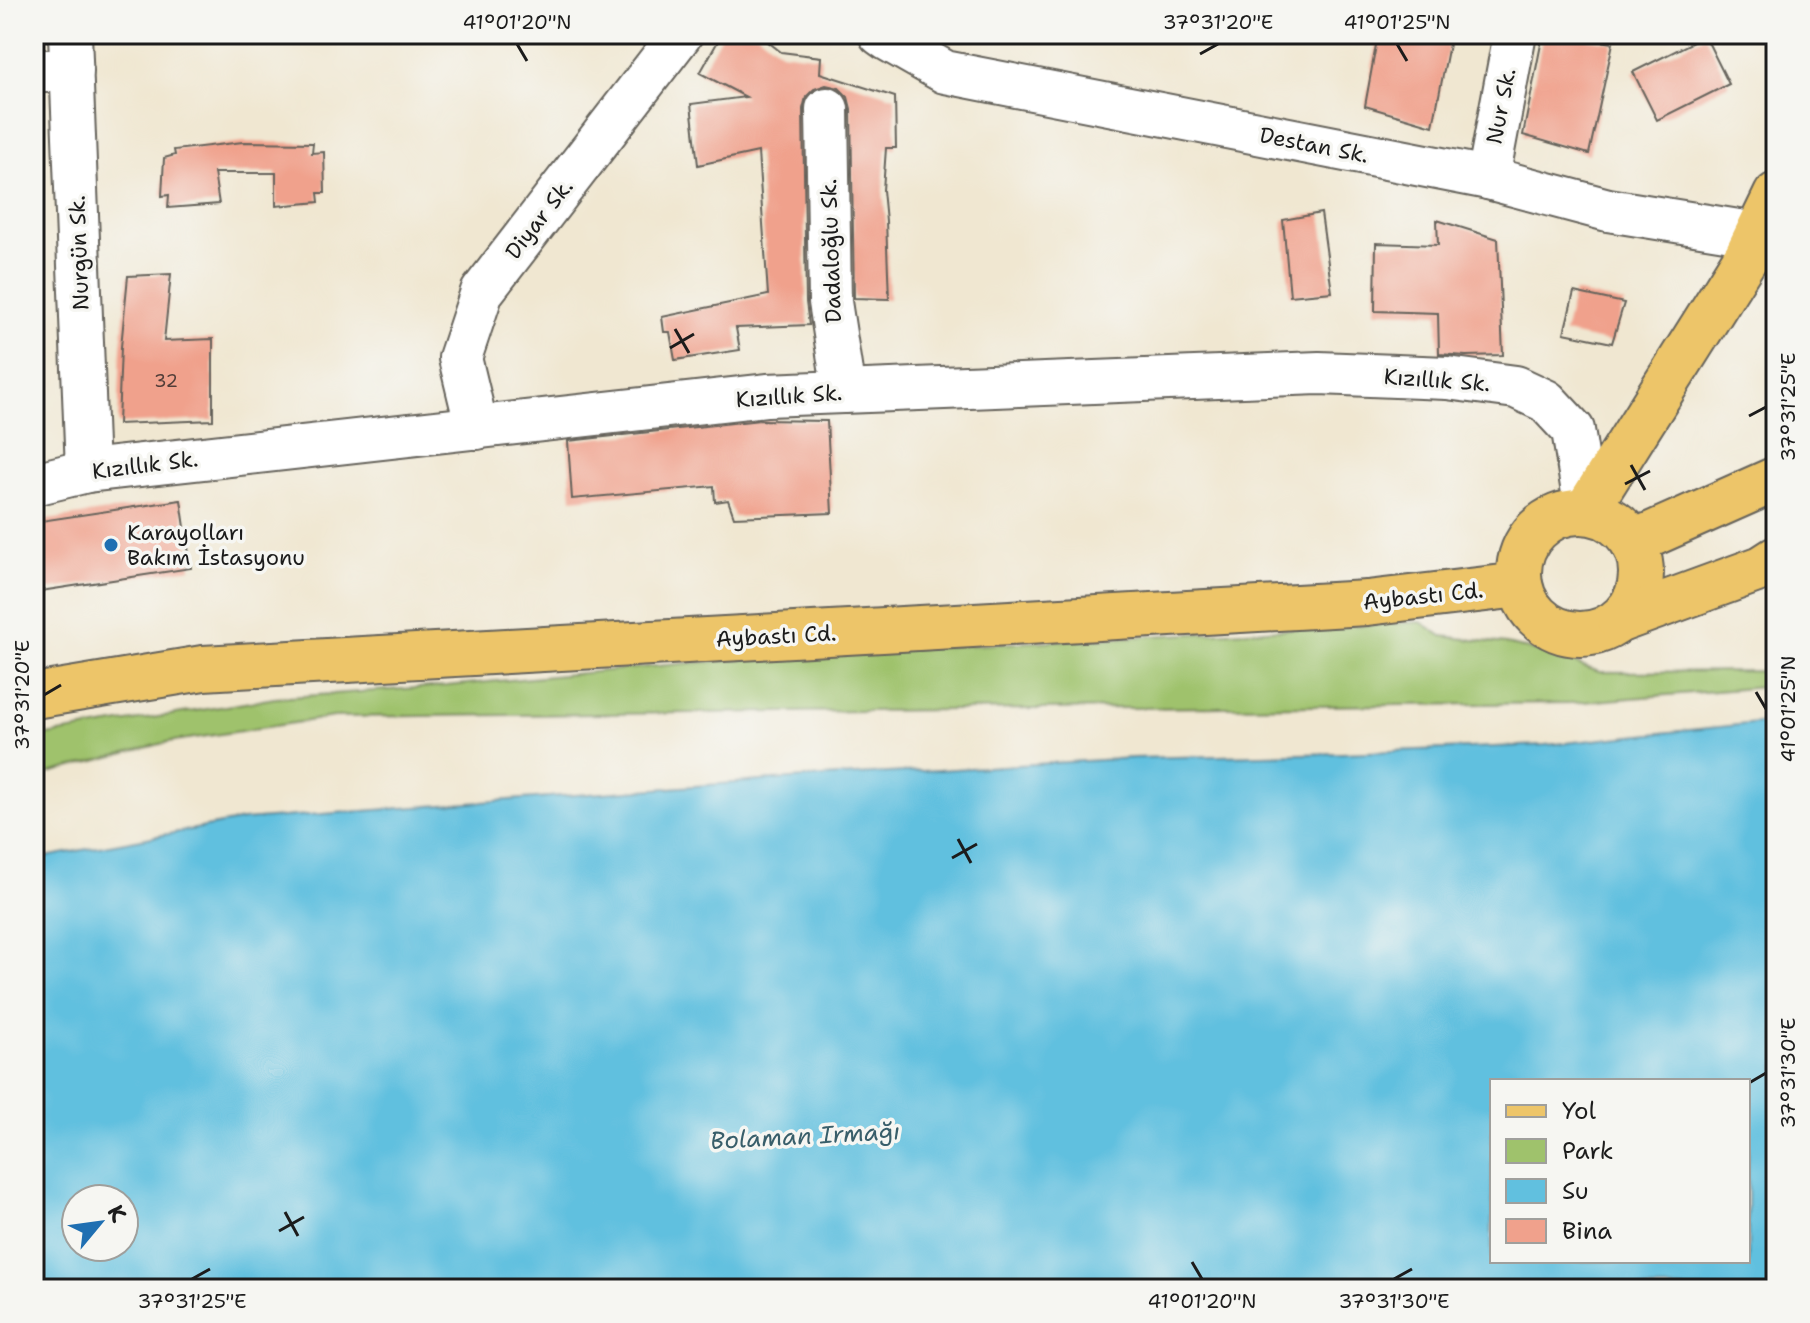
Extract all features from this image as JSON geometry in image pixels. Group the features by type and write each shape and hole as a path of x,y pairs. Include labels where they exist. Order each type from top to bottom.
{"main road":[{"path":"1586,511 1746,257 1776,195"},
{"path":"1634,542 1776,479"},
{"path":"1620,620 1634,604 1641,584 1641,562 1634,542 1620,526 1604,515 1586,511 1567,512 1549,519 1534,531 1523,547 1519,566 1520,585 1527,605 1541,621 1560,632 1581,635 1602,631 1620,620 1762,568 1776,559"},
{"name":"Aybastı Cd.","path":"34,696 203,668 1367,603 1520,585"}],"street":[{"name":"Diyar Sk.","path":"477,428 460,358 482,292 681,34"},
{"name":"Destan Sk.","path":"880,34 945,72 1488,178 1608,210 1757,234"},
{"name":"Nur Sk.","path":"1488,178 1515,34"},
{"name":"Nurgün Sk.","path":"59,59 87,471"},
{"name":"Dadaloğlu Sk.","path":"827,109 830,302 844,392"},
{"name":"Kızıllık Sk.","path":"34,484 87,471 767,395 1319,373 1447,378 1516,387 1546,401 1573,430 1586,511"}],"green space":[{"path":"1421,622 1442,636 1506,644 1553,655 1599,672 1776,671 1776,686 1571,703 334,717 168,742 34,777 34,737 275,698 446,686 689,663 898,649"}],"water":[{"name":"Bolaman Irmağı","path":"1776,721 1776,1289 34,1289 34,859 243,820 774,780 1133,758 1545,745"}],"building":[{"path":"722,34 758,34 781,52 821,57 820,73 895,97 896,148 886,148 883,190 889,299 854,298 851,109 848,97 839,88 826,85 814,89 806,97 803,109 809,325 736,328 740,350 675,360 670,332 664,332 662,317 768,295 758,152 698,165 691,104 746,97 700,73"},
{"path":"1378,34 1451,34 1433,126 1365,106"},
{"path":"1543,34 1613,43 1589,154 1523,135"},
{"path":"1705,36 1729,84 1657,120 1633,72"},
{"path":"243,142 313,143 312,153 324,152 325,193 318,193 319,202 276,206 276,173 214,173 219,204 168,208 169,195 162,196 164,158 175,155 174,150"},
{"path":"1321,213 1332,292 1290,296 1283,220"},
{"path":"1437,220 1498,239 1503,355 1439,354 1438,313 1375,311 1376,243 1438,245"},
{"path":"171,274 164,341 213,339 213,420 118,424 128,276"},
{"path":"1574,292 1624,303 1612,343 1564,333"},
{"path":"760,420 827,421 832,513 734,517 728,500 715,502 714,486 572,499 568,441"},
{"name":"Karayolları Bakım İstasyonu","path":"181,500 191,568 34,592 34,522"}],"place":[{"name":"Karayolları Bakım İstasyonu","path":"111,545"}]}
